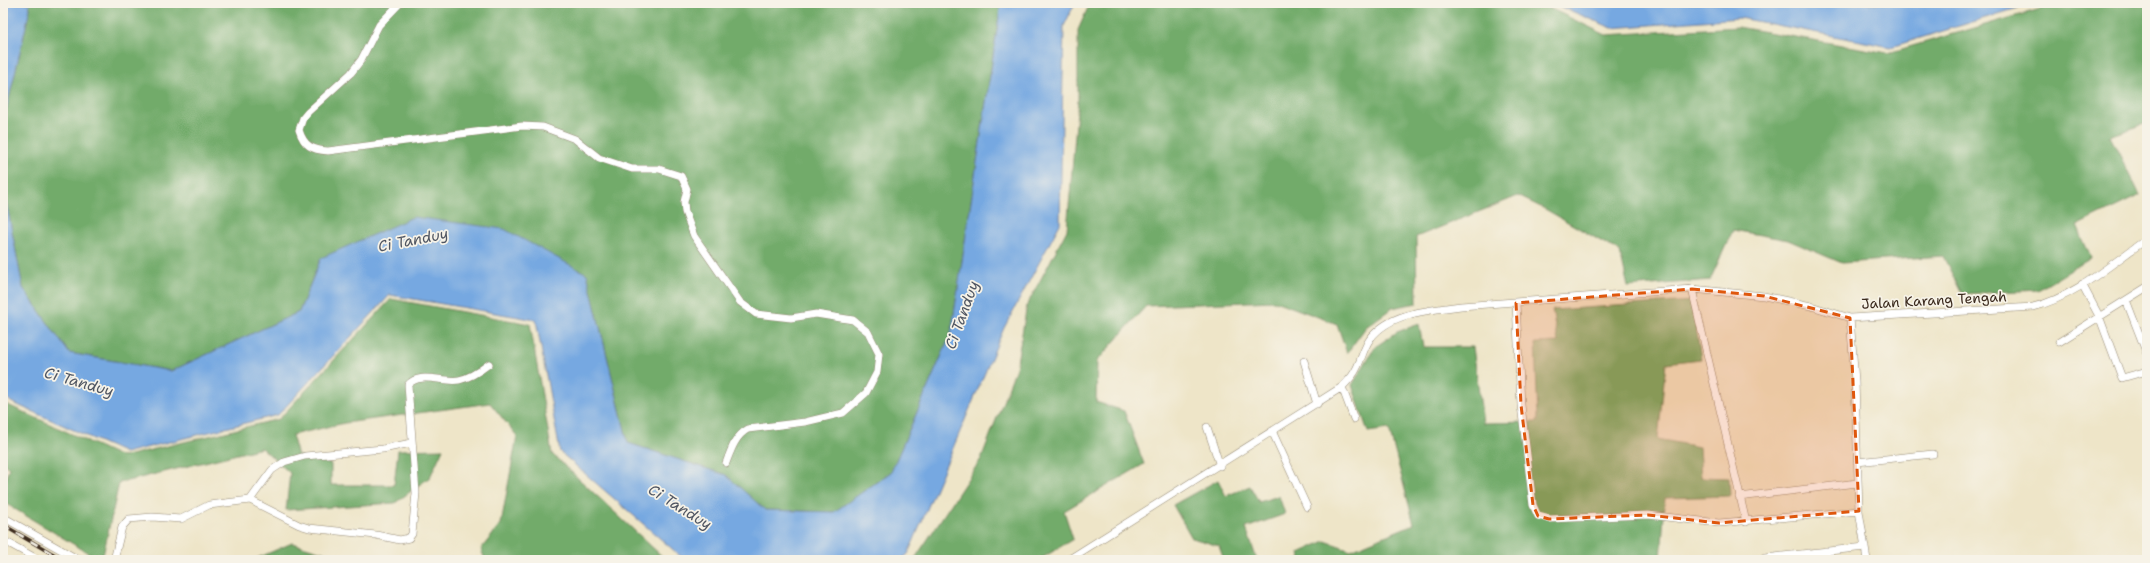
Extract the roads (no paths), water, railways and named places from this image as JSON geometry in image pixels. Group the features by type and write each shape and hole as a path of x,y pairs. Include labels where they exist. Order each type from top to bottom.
{"street":[{"path":"400,3 379,25 361,60 351,73 303,118 299,130 305,144 310,148 328,151 522,126 543,127 575,139 599,158 632,169 659,168 681,176 687,189 684,202 685,212 694,236 740,302 756,314 790,318 816,314 854,320 868,332 879,354 877,372 866,393 843,413 805,422 748,429 743,432 732,446 726,463"},
{"name":"Jalan Karang Tengah","path":"1867,560 1859,511 1855,381 1850,318 2033,307 2048,304 2082,284 2147,239"},
{"path":"2082,284 2099,316 2122,378 2147,371"},
{"path":"2059,342 2147,287"},
{"path":"1068,560 1220,466 1272,431 1318,404 1342,387 1354,373 1370,339 1382,327 1399,318 1428,310 1461,306 1692,289 1764,296 1811,306 1850,318"},
{"path":"1692,289 1746,522"},
{"path":"2126,300 2147,354"},
{"path":"1516,303 1521,405 1532,505 1538,516 1549,519 1648,515 1719,523 1746,522 1859,511"},
{"path":"1304,361 1318,404"},
{"path":"114,560 122,526 129,519 152,517 181,519 209,505 250,500 299,525 310,528 376,535 400,540 409,538 412,534 416,493 411,443 409,383 422,379 460,380 473,375 489,364"},
{"path":"1342,387 1354,419"},
{"path":"1206,427 1220,466"},
{"path":"1272,431 1307,507"},
{"path":"250,500 272,470 284,462 305,456 383,449 411,443"},
{"path":"1857,462 1933,454"},
{"path":"1739,497 1858,483"},
{"path":"3,517 79,560"},
{"path":"3,540 40,560"},
{"path":"1765,558 1866,547"},
{"path":"1826,551 1827,560"}],"water":[{"path":"3,3 29,3 30,9 3,124"},
{"name":"Ci Tanduy","path":"1001,3 1075,3 1064,26 1060,224 1004,328 908,554 901,560 685,560 560,452 536,320 390,295 278,415 125,453 11,402 3,394 3,185 23,288 69,353 171,371 299,312 321,258 413,217 504,229 587,274 628,443 726,475 765,510 834,512 891,472 951,334"},
{"path":"1552,3 2034,3 1891,47 1740,18 1612,28"}],"railway":[{"path":"3,525 63,560"}]}
